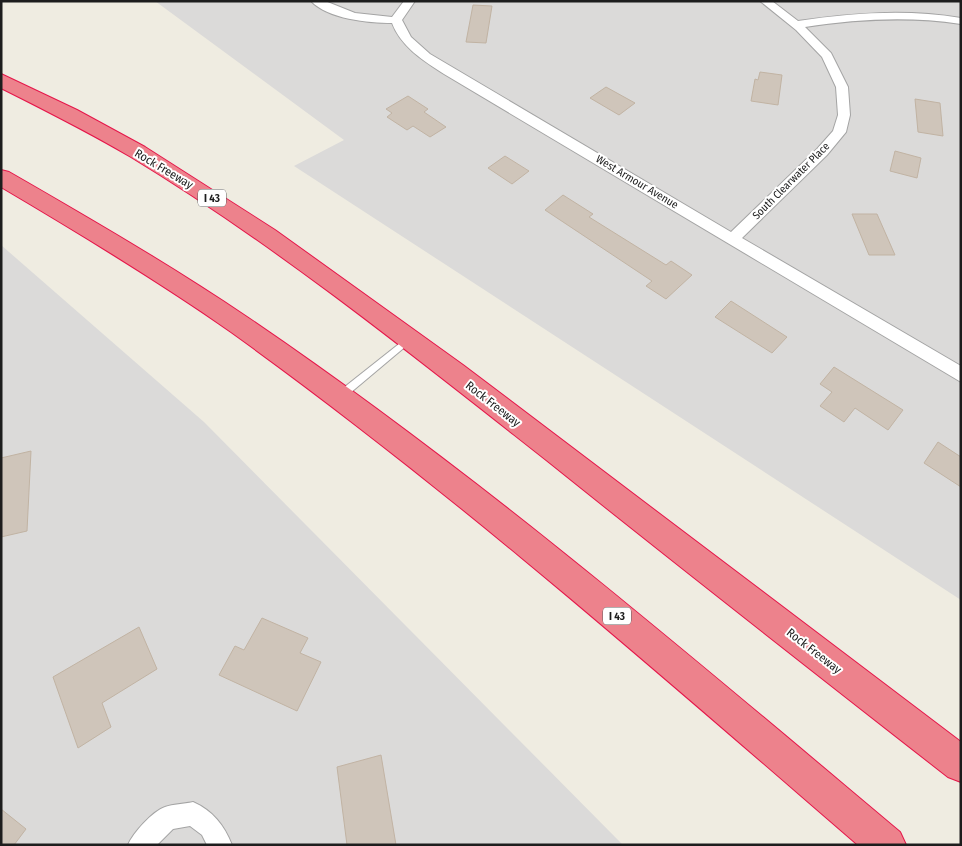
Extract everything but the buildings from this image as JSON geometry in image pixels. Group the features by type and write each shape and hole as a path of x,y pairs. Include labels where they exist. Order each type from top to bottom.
{"highway":[{"name":"Rock Freeway","path":"1,80 85,122 179,177 306,261 961,764"},
{"name":"I 43","path":"1,177 110,240 215,307 340,396 424,459 582,586 886,845"}],"street":[{"path":"316,1 331,10 347,15 379,20 396,20 410,1"},
{"name":"South Clearwater Place","path":"732,239 822,152 839,132 844,115 844,96 834,69 822,49 765,1"},
{"path":"795,25 842,17 896,14 922,15 961,21"},
{"name":"West Armour Avenue","path":"396,20 398,29 424,55 961,375"},
{"path":"140,845 167,818 193,814 210,827 220,845"}],"lane":[{"path":"340,396 410,339"}],"shaded area":[{"path":"155,1 961,1 961,600 294,166 344,140"},
{"path":"1,245 204,422 623,845 1,845"}]}
